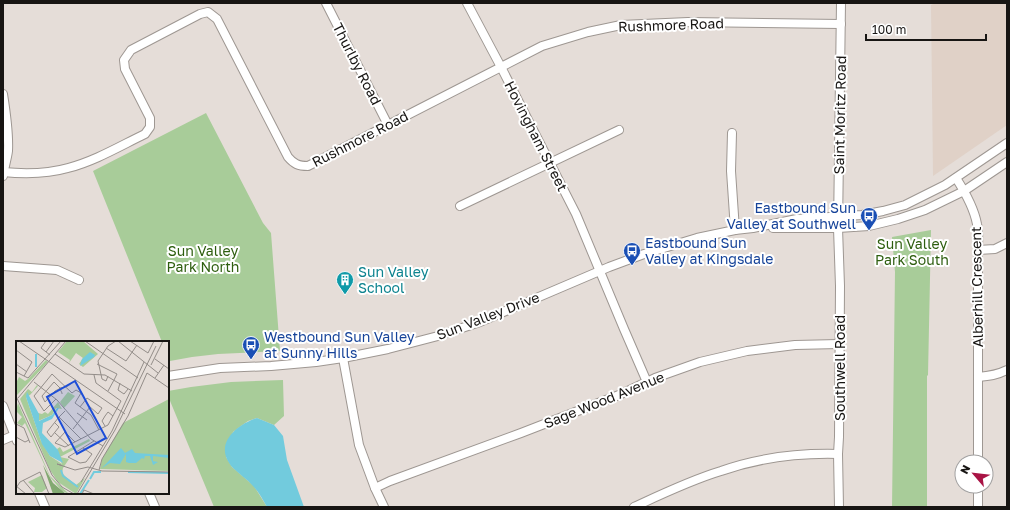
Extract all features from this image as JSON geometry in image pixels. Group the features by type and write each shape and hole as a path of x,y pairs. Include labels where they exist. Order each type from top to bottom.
{"street":[{"name":"Thurlby Road","path":"326,3 388,125"},
{"name":"Hovingham Street","path":"467,3 576,214 647,382"},
{"name":"Saint Moritz Road","path":"838,228 841,3"},
{"name":"Rushmore Road","path":"3,172 50,172 68,168 98,157 145,134 150,127 151,121 125,69 124,60 130,50 200,14 208,12 217,19 288,157 293,163 299,166 308,166 542,46 588,32 621,25 688,22 841,24"},
{"path":"3,94 8,123 8,153 3,176"},
{"path":"460,206 619,130"},
{"path":"732,133 731,171 735,230"},
{"name":"Sun Valley Drive","path":"169,376 220,368 272,366 343,358 388,349 450,332 480,322 644,254 697,238 797,219 876,213 905,205 940,188 1007,143"},
{"name":"Sun Valley Drive","path":"752,228 838,228 869,226 898,219 925,210 964,191 1007,162"},
{"name":"Alberhill Crescent","path":"956,178 971,206 977,225 978,454"},
{"name":"Southwell Road","path":"838,228 840,286 838,454 839,507"},
{"path":"978,250 995,249 1007,244"},
{"path":"3,266 57,270 79,280"},
{"name":"Sage Wood Avenue","path":"375,488 390,481 521,433 700,362 747,352 795,345 839,344"},
{"path":"343,358 359,445 375,488 384,507"},
{"path":"978,377 993,376 1007,370"},
{"path":"3,406 16,436 3,440"},
{"path":"634,507 721,471 754,462 794,455 838,454"},
{"path":"39,494 45,507"},
{"path":"149,494 155,507"},
{"path":"978,494 978,507"}],"shaded area":[{"path":"935,3 1007,3 1007,125 933,176 931,5"}],"green space":[{"name":"Sun Valley Park North","path":"206,113 263,223 271,233 280,351 218,354 170,361 169,341 162,341 93,171"},
{"name":"Sun Valley Park South","path":"931,230 927,376 927,507 892,507 895,272 892,237"},
{"path":"283,380 284,416 274,425 257,418 248,421 233,432 226,457 232,467 254,486 267,507 214,507 169,398 169,391 231,382"}],"water":[{"path":"257,418 274,425 283,436 287,460 304,507 267,507 255,488 233,468 227,460 225,451 229,437 241,426"}],"place":[{"name":"Eastbound Sun Valley at Southwell","path":"869,231"},
{"name":"Eastbound Sun Valley at Kingsdale","path":"632,266"},
{"name":"Sun Valley School","path":"345,295"},
{"name":"Westbound Sun Valley at Sunny Hills","path":"251,360"}]}
